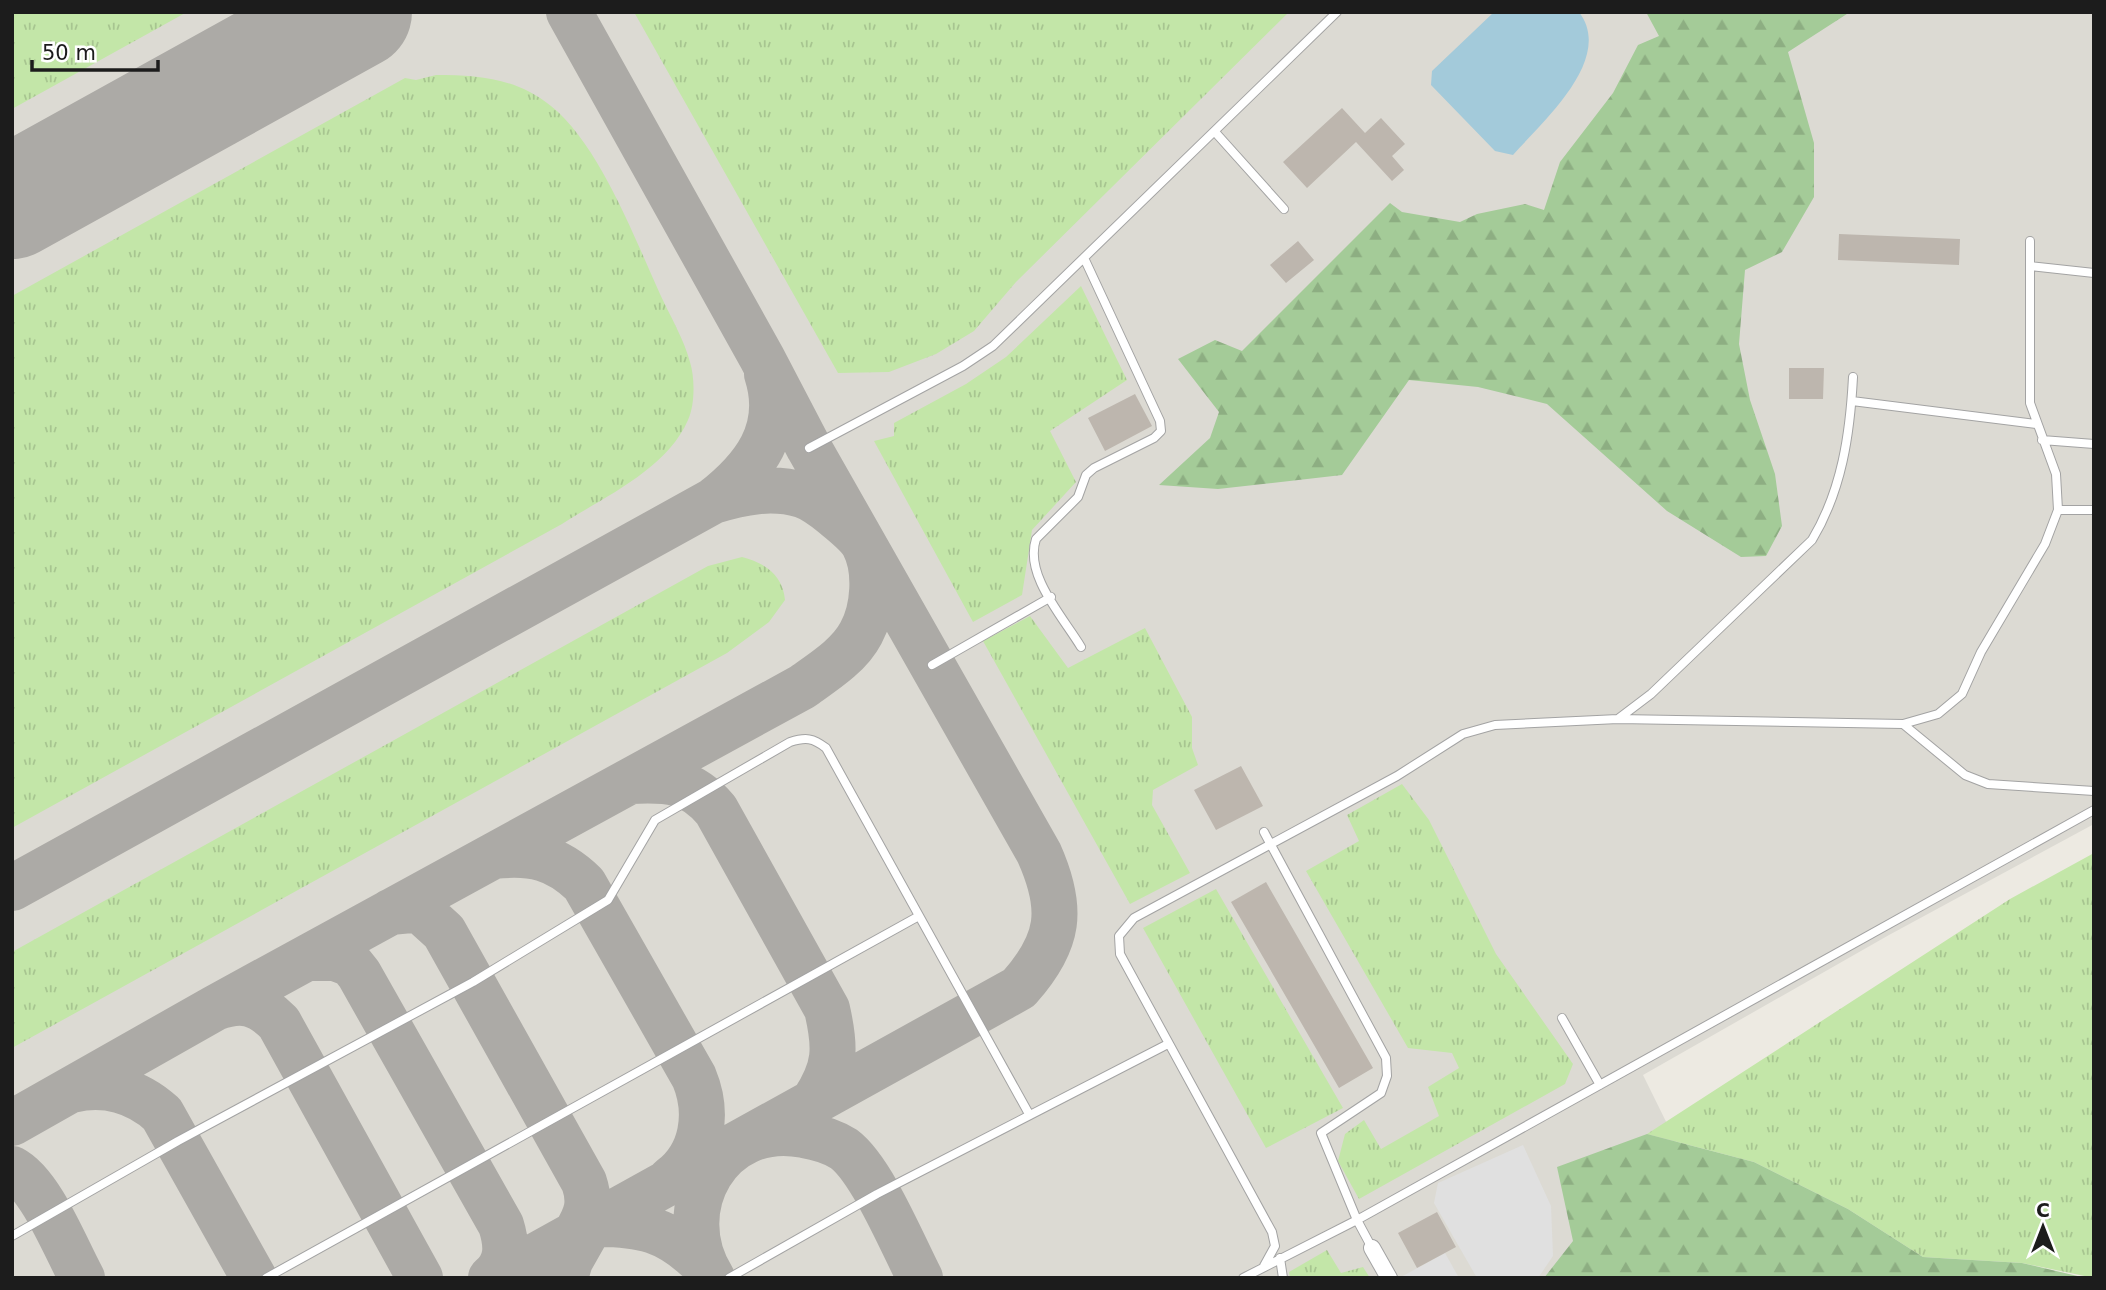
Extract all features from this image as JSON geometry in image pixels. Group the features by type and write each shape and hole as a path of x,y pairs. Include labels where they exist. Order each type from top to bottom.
{"street":[{"path":"1373,1248 1389,1278"}],"lane":[{"path":"809,448 963,366 993,346 1085,260 1337,12"},
{"path":"1215,132 1284,209"},
{"path":"1264,1266 1275,1246 1272,1232 1120,954 1119,936 1134,918 1272,846 1397,776 1463,734 1495,725 1618,719 1903,724 1938,714 1962,694 1981,652 2045,544 2058,510 2056,474 2030,403 2030,241"},
{"path":"1081,647 1036,573 1033,547 1036,539 1078,497 1086,475 1094,468 1154,438 1161,431 1160,421 1085,260"},
{"path":"2030,266 2094,273"},
{"path":"1618,719 1651,694 1812,540 1828,513 1840,482 1853,377"},
{"path":"1852,401 2036,424"},
{"path":"2042,440 2094,444"},
{"path":"2058,510 2094,510"},
{"path":"932,665 1051,597"},
{"path":"1903,724 1965,775 1988,784 2094,791"},
{"path":"12,1236 178,1141 473,982 608,900 655,820 790,742 814,739 826,748 1029,1114"},
{"path":"1243,1278 1357,1220 2094,810"},
{"path":"1264,832 1386,1058 1387,1076 1381,1093 1321,1133 1357,1220 1373,1248"},
{"path":"266,1278 919,916"},
{"path":"1562,1018 1600,1085"},
{"path":"729,1278 1029,1114 1168,1044"},
{"path":"1280,1258 1283,1278"}],"shaded area":[{"path":"12,12 2094,12 2094,824 1889,935 1643,1075 1684,1158 1561,1278 12,1278"},
{"path":"1523,1145 1551,1206 1553,1256 1538,1278 1477,1278 1434,1203 1438,1183"},
{"path":"1445,1253 1459,1278 1401,1277"}],"green space":[{"path":"12,12 187,12 12,109"},
{"path":"634,12 1289,12 1016,282 974,331 936,354 889,372 838,373"},
{"path":"1646,12 1850,12 1788,52 1814,143 1814,197 1782,252 1745,270 1739,344 1750,400 1775,474 1782,526 1766,556 1741,557 1667,511 1547,404 1478,387 1409,380 1342,475 1218,489 1159,485 1210,438 1219,412 1178,359 1215,340 1242,351 1390,203 1402,212 1460,222 1477,214 1525,204 1544,210 1560,162 1613,93 1638,45 1659,36"},
{"path":"436,75 482,77 524,89 551,106 585,144 627,220 681,336 693,376 694,391 688,420 678,437 650,467 562,524 12,828 12,296 405,78 416,80"},
{"path":"1081,286 1127,380 1050,431 1076,482 1032,530 1022,595 973,622 874,441 894,436 894,423 966,384 1006,357"},
{"path":"742,557 766,567 777,577 785,600 769,622 727,653 12,1048 12,952 708,566"},
{"path":"1030,616 1068,668 1145,628 1192,717 1192,748 1198,765 1153,790 1152,805 1190,873 1130,904 983,641"},
{"path":"1402,784 1429,820 1496,954 1573,1064 1565,1084 1359,1199 1338,1161 1345,1134 1364,1120 1381,1149 1439,1116 1428,1087 1459,1068 1452,1053 1408,1048 1306,871 1359,841 1347,815"},
{"path":"2094,853 2094,1278 2022,1263 1923,1257 1848,1209 1754,1162 1647,1134 2010,899"},
{"path":"1216,889 1343,1108 1266,1148 1143,928"},
{"path":"1647,1134 1754,1162 1848,1209 1923,1257 2022,1263 2086,1278 1544,1278 1573,1241 1557,1167"},
{"path":"1327,1250 1341,1273 1363,1267 1370,1278 1290,1278 1289,1272"}],"water":[{"path":"1494,12 1579,12 1588,30 1588,50 1582,69 1570,89 1513,155 1495,151 1431,85 1432,71"}],"building":[{"path":"1342,108 1365,133 1381,118 1405,144 1392,156 1404,170 1392,181 1356,142 1307,188 1283,162"},
{"path":"1839,234 1960,239 1959,265 1838,260"},
{"path":"1298,241 1314,260 1286,283 1270,265"},
{"path":"1789,368 1824,368 1823,399 1789,399"},
{"path":"1135,394 1152,426 1105,451 1088,418"},
{"path":"1241,766 1263,806 1216,830 1194,790"},
{"path":"1266,882 1373,1068 1339,1088 1231,902"},
{"path":"1437,1212 1456,1247 1417,1268 1398,1233"}],"taxiway":[{"path":"496,1278 1019,988 1043,955 1054,924 1052,891 1039,853 809,448 762,358 569,12"},
{"path":"12,1123 215,1008 802,687 843,656 861,633 871,601 871,566 864,545 858,537 815,501 791,492 757,491 713,501 753,462 769,430 772,394 767,374"},
{"path":"12,888 713,501"},
{"path":"630,781 667,781 688,787 716,810 827,1009 832,1035 832,1057 827,1078 814,1101"},
{"path":"494,856 543,858 563,868 584,884 694,1077 701,1105 700,1132 690,1158 671,1179"},
{"path":"390,912 422,912 444,932 584,1182 587,1209 576,1233"},
{"path":"308,958 335,958 351,964 359,974 501,1225 504,1260 491,1278"},
{"path":"215,1008 233,1003 249,1004 264,1010 279,1023 420,1278"},
{"path":"72,1090 96,1087 120,1090 142,1099 162,1114 254,1278"},
{"path":"712,1278 700,1251 696,1224 700,1198 710,1174 726,1155 748,1140 774,1133 804,1135 824,1140 844,1149 855,1159 876,1190 920,1278"},
{"path":"12,1169 23,1177 43,1202 82,1278"},
{"path":"565,1278 570,1261 591,1224 625,1225 653,1231 679,1244 705,1266"}],"runway":[{"path":"12,202 355,12"}]}
